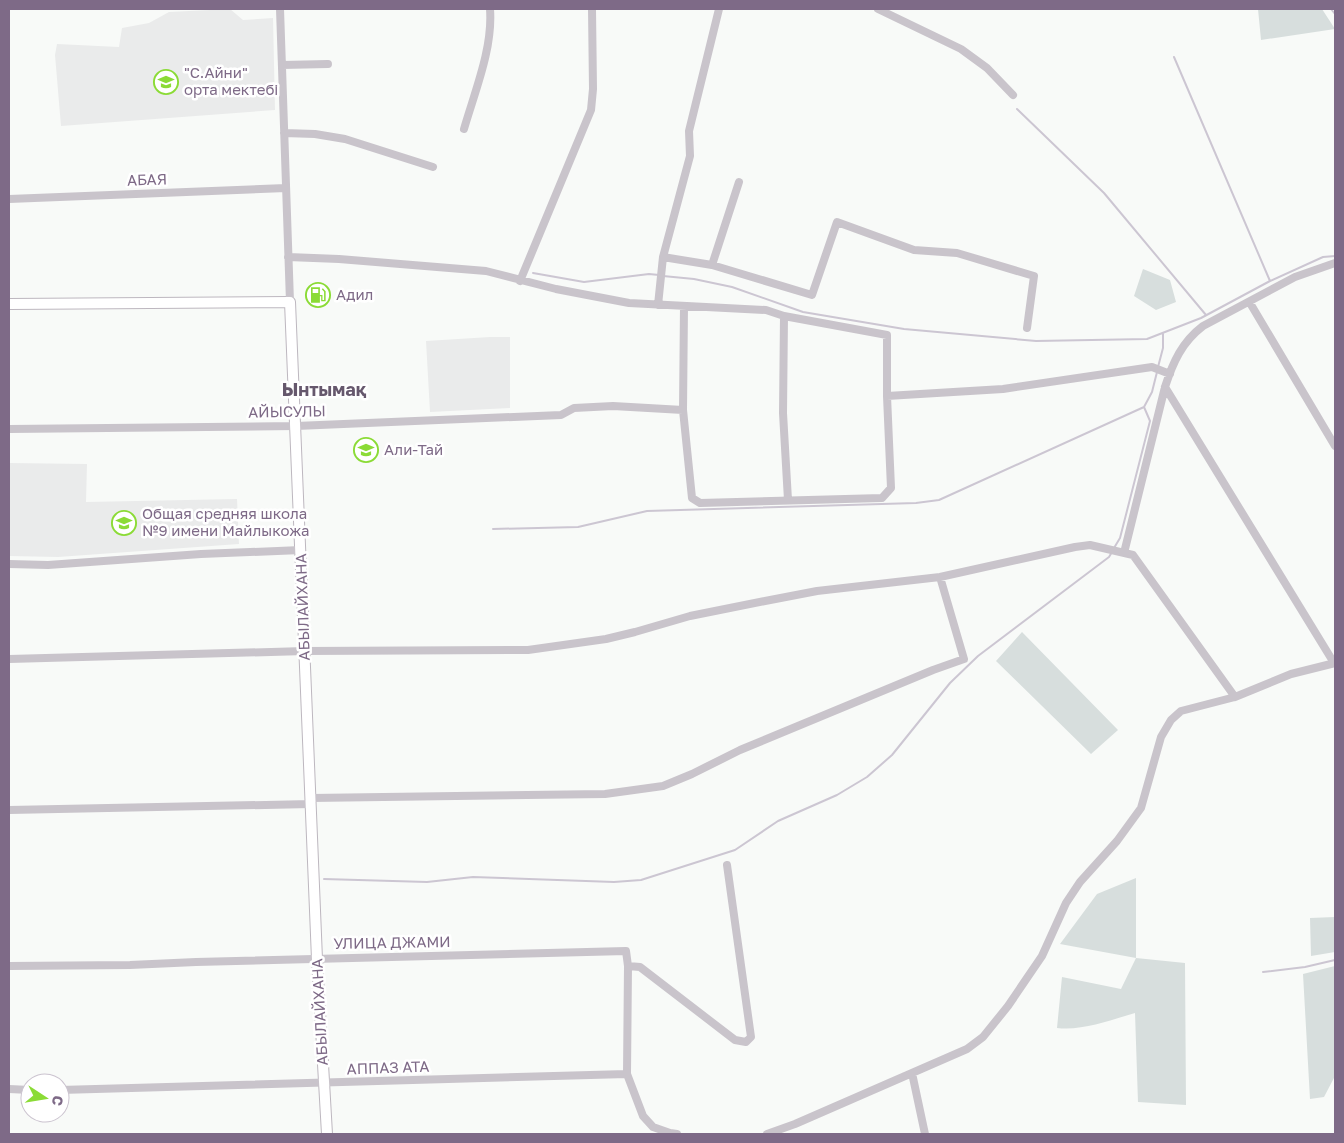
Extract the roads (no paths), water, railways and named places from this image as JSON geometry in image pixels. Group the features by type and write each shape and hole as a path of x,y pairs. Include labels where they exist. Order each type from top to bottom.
{"main road":[{"path":"9,304 290,302"},
{"name":"АБЫЛАЙХАНА","path":"290,302 317,959 327,1134"}],"street":[{"path":"280,9 290,302"},
{"path":"464,129 489,44 490,9"},
{"path":"520,280 590,110 593,89 592,9"},
{"path":"658,305 663,257 690,156 689,131 719,9"},
{"path":"878,9 961,49 987,68 1013,96"},
{"path":"282,65 328,64"},
{"path":"284,134 315,134 345,139 433,167"},
{"path":"712,265 739,182"},
{"name":"АБАЯ","path":"9,199 286,188"},
{"path":"663,257 712,265 812,295 837,222 914,250 957,253 1034,276 1027,328"},
{"path":"288,257 339,259 486,271 629,303 766,310 784,316 887,334 887,396 891,488 882,498 700,503 692,498 683,410 684,306"},
{"path":"1124,553 1170,374 1184,345 1192,334 1203,326 1296,278 1335,263"},
{"path":"1250,303 1335,446"},
{"path":"784,316 783,413 788,500"},
{"path":"887,396 1003,389 1152,368 1170,374"},
{"path":"767,1134 803,1121 967,1049 982,1037 1008,1006 1042,956 1066,903 1080,882 1117,841 1141,808 1161,737 1171,720 1181,711 1235,697 1291,674 1335,663 1166,387"},
{"name":"АЙЫСУЛЫ","path":"9,429 296,426 561,415 574,408 603,406 683,410"},
{"path":"9,659 305,650 528,650 565,646 635,632 690,616 800,594 940,577 1090,545 1133,555 1235,697"},
{"path":"9,564 48,565 201,554 301,550"},
{"path":"9,810 606,794 664,786 750,746 964,659 940,577"},
{"path":"677,1134 653,1126 643,1116 627,1074 628,966 640,967 735,1040 746,1042 751,1037 727,865"},
{"name":"УЛИЦА ДЖАМИ","path":"9,966 130,965 626,951 628,966"},
{"path":"912,1073 925,1134"},
{"name":"АППАЗ АТА","path":"70,1090 627,1074"}],"waterway":[{"path":"1331,9 1335,14"},
{"path":"1174,57 1270,281"},
{"path":"1017,109 1104,193 1206,315"},
{"path":"663,276 694,279 732,287 803,312 904,329 1036,341 1147,339 1201,318 1270,281 1323,257 1335,256"},
{"path":"533,273 584,282 649,274 659,275"},
{"path":"1158,367 1163,348 1163,333"},
{"path":"493,529 578,527 647,511 916,503 939,500 1144,407 1152,392 1157,372"},
{"path":"1114,548 1120,538 1150,421 1144,407"},
{"path":"324,879 427,882 473,877 614,882 641,880 735,850 778,821 837,795 867,777 892,755 950,683 978,656 1109,557 1112,552"},
{"path":"1263,972 1305,967 1335,960"}],"place":[{"name":"\"С.Айни\" орта мектебі","path":"166,82"},
{"name":"Адил","path":"318,295"},
{"name":"Али-Тай","path":"366,450"},
{"name":"Общая средняя школа №9 имени Майлыкожа","path":"124,523"}],"district":[{"name":"Ынтымақ","path":"324,390"}]}
